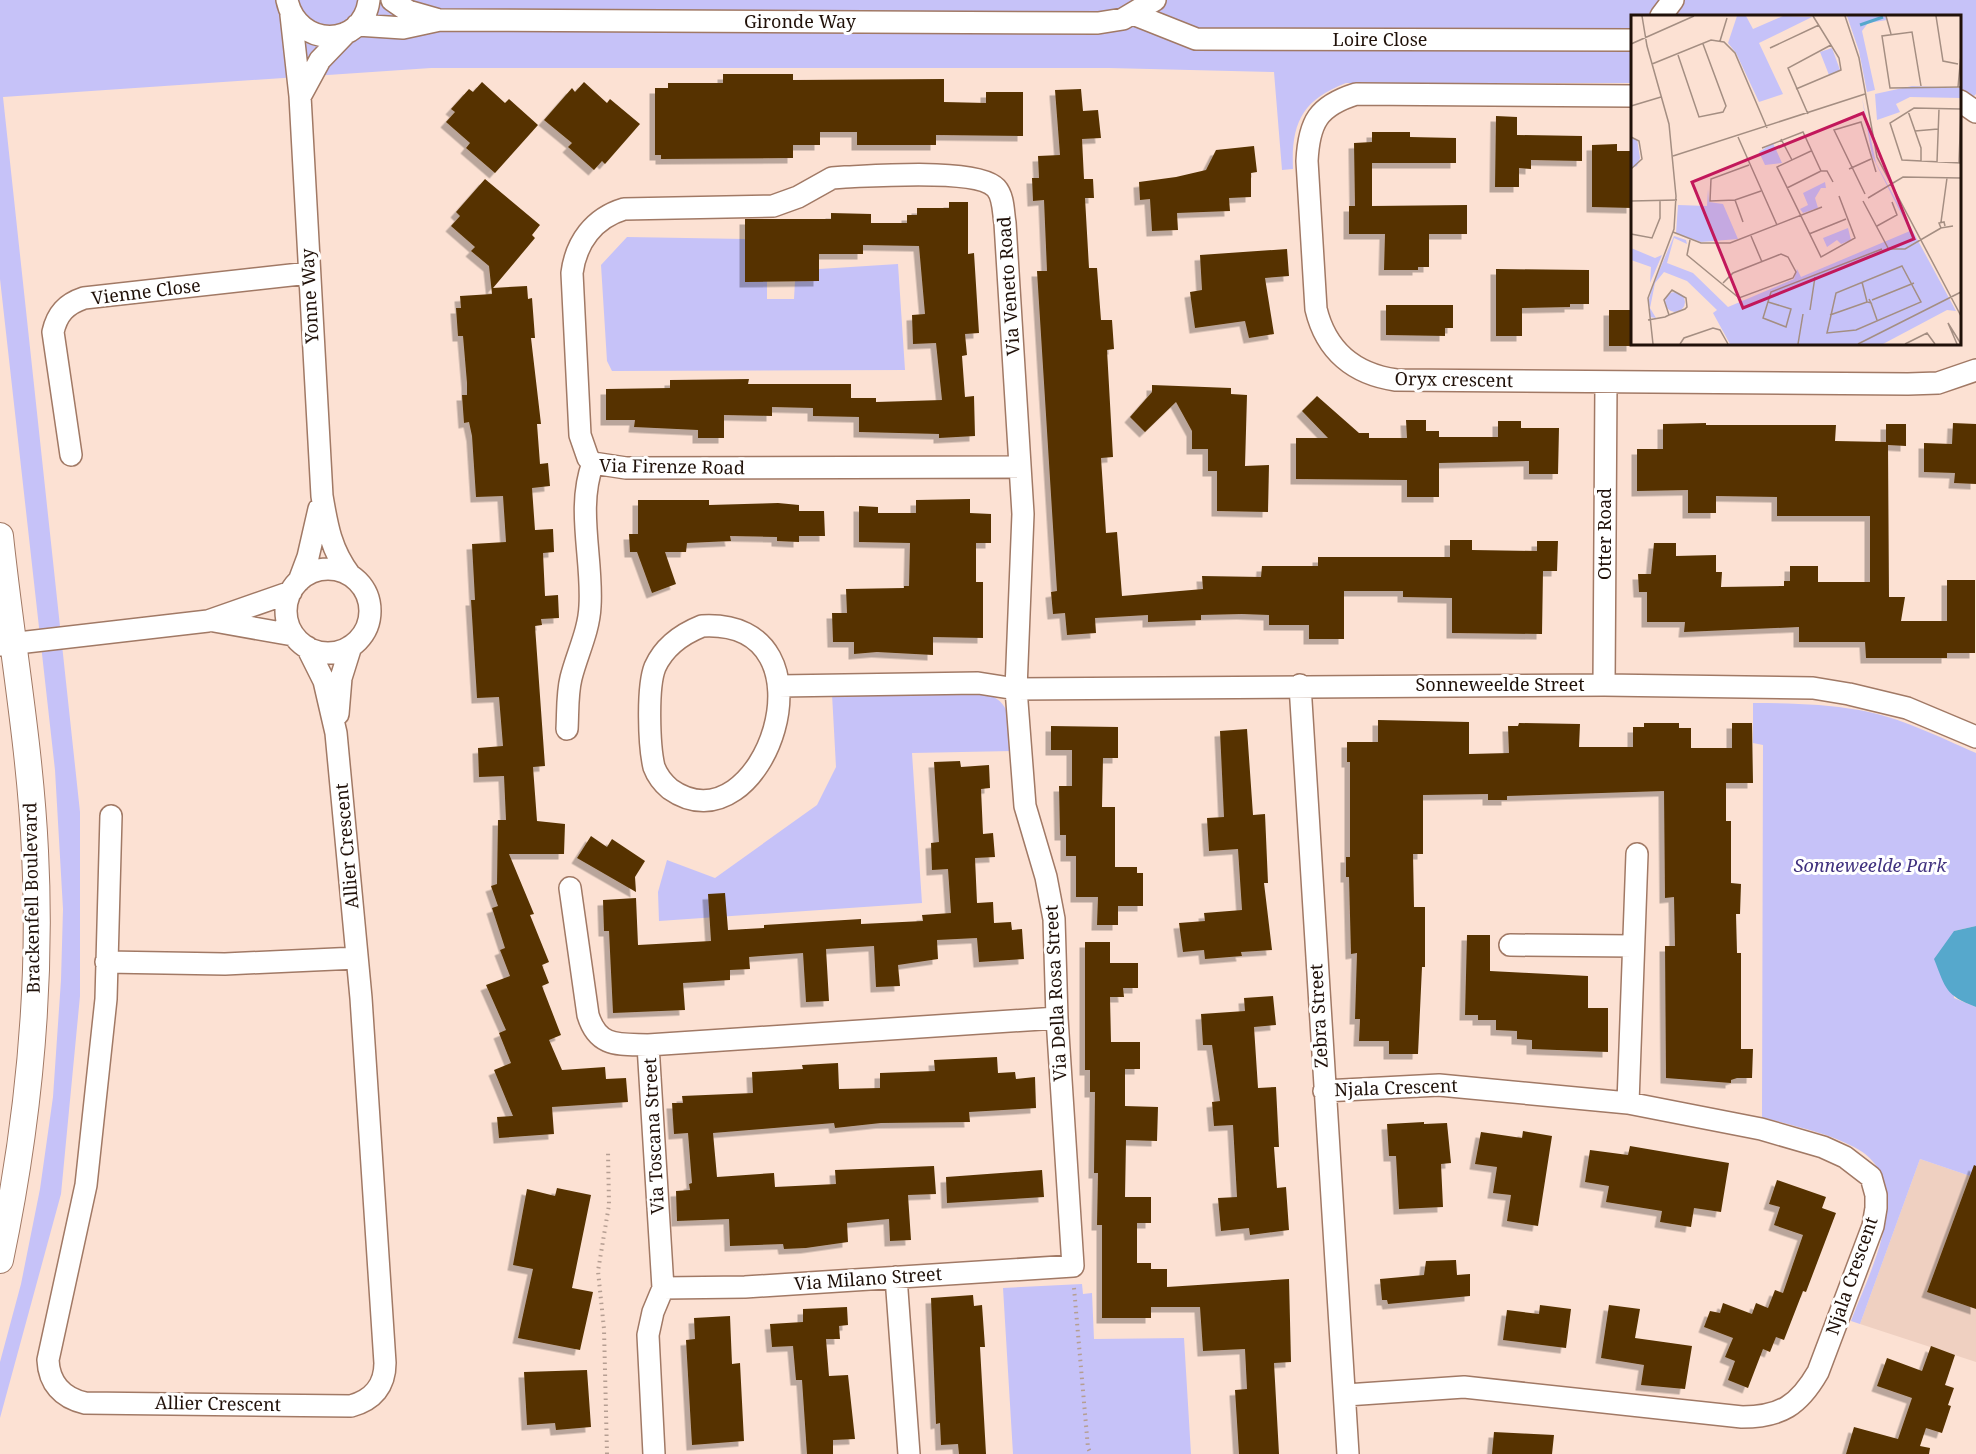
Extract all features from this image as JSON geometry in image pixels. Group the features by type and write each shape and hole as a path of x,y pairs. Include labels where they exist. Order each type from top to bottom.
{"street":[{"path":"300,96 320,60 351,29 368,8 369,0"},
{"path":"392,0 408,11 440,20"},
{"name":"Gironde Way","path":"440,20 1098,22 1133,14 1155,0"},
{"path":"1662,15 1673,0"},
{"path":"287,4 299,26 324,37 351,29 403,28 440,20"},
{"name":"Yonne Way","path":"287,4 300,96 322,496 329,538 337,559 350,575"},
{"name":"Loire Close","path":"1133,14 1196,39 1631,40"},
{"name":"Oryx crescent","path":"1631,96 1356,94 1336,100 1314,122 1308,140 1307,161 1316,309 1320,327 1330,344 1348,364 1364,373 1396,380 1908,384 1938,383 1969,373"},
{"path":"1961,102 1976,112"},
{"name":"Via Veneto Road","path":"593,463 588,458 580,435 574,256 580,242 599,221 610,213 624,209 773,206 832,178 948,175 987,181 996,187 1001,197 1013,325 1023,544 1016,688"},
{"name":"Vienne Close","path":"71,456 53,332 60,313 67,306 84,298 309,273"},
{"name":"Otter Road","path":"1604,685 1606,383"},
{"name":"Via Firenze Road","path":"567,729 569,687 586,632 591,606 585,498 593,463 627,468 1019,467"},
{"name":"Yonne Way","path":"295,586 308,557 322,496"},
{"name":"Brackenfell Boulevard","path":"0,536 6,645 26,743 35,850 37,960 26,1105 0,1260"},
{"path":"6,645 208,621 295,586 324,569 337,570 350,575 361,584 368,597 371,610 362,637 339,652 325,653 300,641 208,621"},
{"path":"295,586 287,604 287,618 300,641"},
{"path":"702,626 732,628 744,634 767,653 774,664 779,686 777,715 771,744 758,768 746,780 729,793 705,800 681,795 660,779 655,768 653,751 653,680 662,655 677,639 702,626"},
{"name":"Allier Crescent","path":"111,816 105,999 86,1185 48,1360 55,1386 68,1398 85,1403 351,1406 368,1400 375,1394 385,1374 357,958 336,733 324,681 300,641"},
{"name":"Allier Crescent","path":"336,733 341,678 351,646"},
{"name":"Sonneweelde Street","path":"779,686 978,683 1016,688 1604,685 1813,688 1907,708 1976,737"},
{"name":"Zebra Street","path":"1300,685 1348,1454"},
{"name":"Via Della Rosa Street","path":"1016,688 1025,806 1046,877 1053,911 1057,1018 1073,1266"},
{"path":"1628,1103 1636,854"},
{"path":"570,888 591,1024 595,1032 608,1042 648,1045"},
{"path":"1510,945 1633,946"},
{"path":"106,962 225,964 357,958"},
{"name":"Via Toscana Street","path":"654,1454 648,1335 653,1312 663,1288 648,1045 1057,1018"},
{"name":"Njala Crescent","path":"1324,1091 1438,1085 1628,1103 1761,1129 1823,1147 1845,1157 1871,1177 1876,1195 1872,1226 1818,1372 1807,1391 1795,1403 1778,1413 1760,1417 1464,1387 1346,1395"},
{"name":"Via Milano Street","path":"663,1288 1073,1266"},
{"path":"896,1277 909,1454"}],"path":[{"path":"607,1454 604,1329 598,1271 609,1206 608,1151"},
{"path":"1073,1266 1088,1448 1091,1454"}],"shaded area":[{"path":"1920,1159 1970,1176 1927,1292 1976,1309 1976,1362 1860,1324"}],"green space":[{"path":"0,0 1976,0 1976,94 1973,97 1961,90 1961,15 1631,15 1631,83 1346,83 1319,97 1302,115 1294,139 1293,169 1282,170 1274,72 1109,68 431,68 3,97 80,812 80,996 61,1194 0,1418 0,1362 21,1284 40,1189 53,1097 63,909 55,770 0,279"},
{"path":"627,237 745,239 767,281 767,299 794,299 795,281 819,281 819,269 898,264 905,370 612,371 607,361 601,265"},
{"path":"832,694 983,694 1000,701 1005,707 1010,723 1012,751 912,753 922,903 659,921 658,892 667,860 715,878 817,805 836,767"},
{"name":"Sonneweelde Park","path":"1753,703 1820,705 1874,713 1919,728 1976,753 1976,926 1954,931 1954,998 1976,1007 1976,1178 1920,1159 1860,1324 1851,1321 1884,1228 1887,1204 1884,1182 1874,1162 1854,1147 1820,1133 1762,1117 1763,745 1753,743"},
{"path":"1082,1284 1083,1294 1092,1293 1094,1339 1184,1338 1191,1454 1013,1454 1003,1288"}],"water":[{"path":"1976,926 1976,1007 1958,999 1948,990 1934,959 1954,931"}],"building":[{"path":"723,74 793,74 793,80 944,79 944,102 986,103 986,92 1023,92 1023,136 936,135 936,145 857,145 857,132 820,132 820,145 793,145 793,158 661,159 661,155 655,155 655,88 668,88 668,83 723,83"},
{"path":"482,82 505,103 509,99 538,125 495,173 466,148 470,143 446,122 455,112 451,109 469,89 473,92"},
{"path":"584,82 607,103 610,99 640,124 605,164 602,161 594,170 568,147 572,143 544,120 572,88 575,92"},
{"path":"1081,89 1083,111 1098,110 1101,138 1082,139 1084,179 1093,179 1094,198 1085,198 1089,268 1097,268 1101,320 1112,320 1114,349 1107,350 1113,457 1101,458 1106,533 1117,532 1122,596 1203,589 1202,576 1261,577 1262,566 1318,566 1318,557 1450,557 1450,540 1472,540 1472,550 1537,551 1537,541 1558,541 1557,571 1543,571 1542,634 1452,633 1452,598 1403,597 1403,591 1344,591 1344,639 1309,639 1309,625 1269,625 1269,615 1242,614 1201,615 1201,620 1148,622 1148,615 1095,618 1096,633 1067,635 1065,613 1053,614 1051,592 1057,591 1037,271 1047,271 1044,200 1033,201 1032,178 1039,178 1038,156 1060,155 1055,90"},
{"path":"1496,116 1517,117 1517,135 1582,136 1582,161 1531,160 1531,169 1519,168 1519,187 1495,187"},
{"path":"1372,132 1410,132 1410,137 1456,138 1456,163 1372,163 1372,206 1467,205 1467,234 1429,234 1429,267 1418,267 1418,270 1384,270 1385,234 1349,234 1349,206 1355,206 1354,143 1372,142"},
{"path":"1617,144 1617,151 1631,151 1631,208 1592,207 1592,145"},
{"path":"1254,146 1257,172 1251,173 1251,197 1229,198 1230,211 1177,213 1178,230 1152,231 1150,199 1140,200 1139,182 1206,170 1216,150"},
{"path":"485,179 540,225 532,235 535,238 493,288 527,286 528,299 532,298 535,338 531,338 541,424 537,424 540,464 548,463 550,486 532,488 535,530 553,529 554,552 543,553 545,596 558,595 559,618 541,619 542,625 535,626 545,766 533,767 537,821 565,824 564,854 509,854 534,914 530,915 549,962 542,965 549,983 542,986 561,1035 549,1040 562,1070 605,1067 606,1079 626,1078 628,1102 552,1107 554,1134 499,1138 497,1117 513,1116 494,1070 511,1063 499,1033 506,1030 486,985 510,976 500,950 505,948 492,908 498,906 491,886 497,884 498,820 506,820 504,776 479,777 478,748 503,746 499,697 477,698 471,600 475,600 472,544 506,542 503,496 476,497 472,436 469,422 464,423 462,395 467,395 467,383 463,336 458,336 456,308 461,308 460,296 492,294 489,266 471,251 475,247 451,226 460,216 456,212"},
{"path":"949,202 968,202 968,254 974,253 979,333 965,334 967,355 962,356 965,397 974,396 975,436 939,438 939,434 859,432 859,417 813,416 813,408 772,407 772,416 724,415 724,438 698,438 698,430 634,427 635,420 606,420 606,389 670,388 670,380 749,379 748,384 851,384 851,398 876,398 876,402 942,400 936,343 913,344 912,315 925,314 919,246 863,245 863,254 819,254 819,281 745,282 745,219 831,219 831,213 871,214 871,223 907,223 907,215 917,215 917,208 949,208"},
{"path":"1287,249 1289,276 1265,278 1274,334 1249,338 1245,321 1195,328 1190,292 1202,290 1200,255"},
{"path":"1496,269 1589,270 1589,304 1570,304 1570,307 1522,308 1522,336 1496,336"},
{"path":"1386,305 1453,305 1453,328 1445,328 1445,336 1386,335"},
{"path":"1609,310 1631,310 1632,346 1609,346"},
{"path":"1152,385 1231,388 1231,394 1247,395 1245,466 1269,465 1268,512 1217,511 1217,471 1208,471 1208,449 1192,449 1192,431 1176,402 1145,432 1130,417 1152,392"},
{"path":"1317,396 1359,433 1369,433 1369,438 1407,438 1406,420 1426,420 1426,431 1439,431 1439,437 1498,437 1498,421 1521,421 1521,428 1559,428 1558,474 1529,474 1529,461 1439,463 1439,497 1407,497 1407,480 1296,479 1296,438 1328,438 1302,411"},
{"path":"1706,423 1706,425 1836,425 1835,441 1886,442 1886,424 1906,424 1906,446 1888,445 1889,597 1905,597 1901,621 1947,621 1947,580 1975,580 1975,653 1947,653 1947,658 1866,658 1865,642 1799,642 1799,627 1684,632 1685,622 1647,622 1647,592 1639,592 1638,574 1651,574 1654,543 1676,543 1676,556 1716,555 1716,572 1722,572 1721,587 1784,586 1784,581 1790,581 1790,566 1818,566 1818,582 1870,582 1870,516 1777,516 1777,497 1716,496 1716,513 1688,513 1688,490 1637,491 1637,449 1663,449 1663,424"},
{"path":"1953,423 1976,424 1976,484 1954,483 1955,473 1924,472 1924,443 1952,444"},
{"path":"970,499 970,513 991,514 991,543 976,543 976,582 983,582 983,638 933,637 933,655 877,652 854,654 854,642 833,642 832,613 847,613 846,589 909,586 910,543 859,542 859,506 878,507 878,513 916,513 916,500"},
{"path":"638,500 709,500 709,505 778,503 799,505 799,511 824,511 825,536 799,536 799,542 777,541 777,537 730,536 731,541 687,543 686,552 665,552 676,584 652,593 637,552 630,552 629,534 638,534"},
{"path":"1378,720 1469,722 1469,754 1509,753 1508,726 1518,726 1519,723 1580,724 1579,747 1633,747 1633,727 1644,727 1644,723 1679,723 1679,728 1691,728 1691,748 1732,748 1732,723 1752,723 1753,783 1726,783 1726,821 1731,821 1731,883 1741,884 1740,914 1736,914 1737,953 1741,953 1741,1049 1753,1049 1752,1078 1737,1078 1731,1080 1731,1083 1666,1078 1665,946 1675,946 1674,897 1665,898 1664,791 1507,796 1507,800 1488,800 1488,794 1423,795 1423,854 1413,854 1414,907 1425,907 1425,967 1422,967 1418,1054 1389,1054 1389,1041 1359,1041 1360,1019 1355,1019 1357,953 1351,954 1349,877 1346,877 1346,857 1350,857 1350,762 1347,762 1347,742 1378,742"},
{"path":"1051,726 1118,727 1118,758 1103,758 1102,807 1115,807 1115,867 1137,867 1137,873 1143,873 1143,906 1118,906 1118,925 1097,925 1098,897 1076,897 1076,856 1066,856 1066,835 1060,835 1059,786 1072,786 1072,750 1051,750"},
{"path":"1247,729 1253,815 1265,814 1268,883 1264,883 1272,950 1241,952 1242,956 1205,959 1204,950 1183,952 1179,923 1205,921 1204,913 1242,910 1238,849 1209,851 1207,818 1224,817 1220,731"},
{"path":"960,761 961,767 989,765 990,788 981,789 983,834 993,833 995,857 975,858 977,903 993,902 994,923 1011,922 1012,930 1022,929 1024,959 979,962 977,938 937,940 938,959 898,965 900,986 876,987 874,946 826,949 829,1001 806,1002 803,953 749,957 750,969 730,970 730,980 683,983 685,1010 613,1013 609,931 604,931 603,900 636,898 638,945 711,941 708,894 725,893 728,930 764,928 764,925 861,919 861,924 923,921 922,915 951,913 948,869 932,870 931,843 939,842 934,762"},
{"path":"591,836 607,847 612,839 645,861 635,877 636,892 577,858"},
{"path":"1467,935 1490,935 1490,971 1588,976 1588,1008 1608,1008 1608,1052 1532,1049 1532,1040 1517,1039 1517,1031 1496,1030 1496,1020 1478,1020 1478,1015 1465,1015"},
{"path":"1085,942 1110,942 1110,963 1138,963 1138,988 1123,988 1124,997 1110,997 1111,1042 1140,1042 1140,1069 1125,1069 1125,1106 1158,1107 1157,1141 1126,1140 1125,1197 1151,1197 1151,1223 1137,1223 1137,1263 1151,1263 1151,1269 1167,1269 1167,1287 1289,1279 1291,1362 1274,1363 1279,1454 1239,1454 1235,1390 1247,1389 1245,1349 1203,1351 1200,1307 1151,1307 1151,1318 1102,1318 1102,1225 1097,1225 1098,1173 1094,1173 1095,1092 1090,1092 1090,1070 1085,1070"},
{"path":"1273,996 1276,1025 1254,1027 1258,1088 1276,1087 1279,1147 1274,1147 1277,1188 1286,1187 1289,1230 1250,1235 1249,1228 1221,1231 1218,1198 1237,1197 1233,1125 1214,1126 1212,1102 1220,1101 1212,1045 1203,1045 1201,1014 1245,1011 1244,998"},
{"path":"997,1057 998,1073 1015,1072 1016,1079 1035,1077 1036,1108 969,1112 970,1122 881,1123 835,1128 834,1123 713,1133 717,1177 774,1173 775,1187 836,1184 835,1170 934,1166 936,1194 908,1195 911,1240 890,1241 889,1219 847,1223 848,1242 784,1249 783,1244 730,1246 729,1219 677,1221 676,1191 690,1190 689,1184 692,1183 688,1133 674,1134 672,1103 683,1103 682,1096 753,1093 752,1072 803,1069 802,1065 838,1063 839,1089 880,1088 880,1073 935,1071 934,1060"},
{"path":"1424,1122 1424,1124 1447,1123 1451,1163 1441,1164 1443,1207 1399,1209 1396,1156 1389,1156 1387,1124"},
{"path":"1523,1131 1552,1136 1538,1226 1507,1221 1511,1195 1493,1193 1497,1167 1475,1164 1481,1132 1522,1138"},
{"path":"1630,1146 1729,1163 1721,1212 1694,1208 1691,1227 1660,1222 1662,1211 1606,1202 1609,1186 1585,1182 1590,1150 1628,1155"},
{"path":"1974,1165 1976,1166 1976,1309 1927,1292"},
{"path":"1042,1170 1044,1197 947,1203 946,1177"},
{"path":"1777,1180 1826,1197 1822,1208 1836,1213 1806,1292 1803,1291 1784,1340 1776,1337 1770,1352 1763,1349 1748,1388 1728,1380 1735,1361 1725,1357 1733,1338 1704,1327 1710,1311 1720,1313 1723,1303 1752,1314 1756,1303 1768,1308 1775,1290 1783,1293 1803,1235 1774,1225 1780,1207 1769,1204"},
{"path":"557,1188 591,1195 572,1288 593,1292 580,1350 518,1338 533,1269 513,1265 527,1189 555,1196"},
{"path":"1456,1260 1457,1275 1470,1274 1470,1296 1388,1304 1387,1300 1382,1300 1380,1279 1424,1275 1426,1261"},
{"path":"973,1295 974,1306 982,1305 985,1347 980,1347 986,1454 959,1454 958,1444 941,1445 940,1423 936,1424 931,1298"},
{"path":"1540,1305 1571,1309 1566,1348 1503,1340 1507,1310 1539,1314"},
{"path":"1609,1305 1640,1309 1635,1338 1692,1346 1685,1389 1641,1385 1644,1365 1601,1358"},
{"path":"847,1307 848,1325 839,1326 840,1339 826,1339 829,1376 848,1375 855,1439 833,1440 833,1454 807,1454 802,1380 796,1380 793,1346 772,1347 770,1324 803,1322 803,1309"},
{"path":"730,1316 732,1364 740,1363 744,1441 692,1445 686,1340 695,1339 694,1318"},
{"path":"1931,1346 1955,1355 1945,1385 1954,1388 1942,1433 1926,1428 1920,1446 1930,1448 1929,1454 1846,1454 1854,1427 1898,1439 1912,1398 1877,1386 1887,1358 1922,1371"},
{"path":"587,1370 591,1427 556,1430 555,1423 527,1425 524,1372"},
{"path":"1494,1432 1554,1435 1552,1454 1492,1454"}]}
